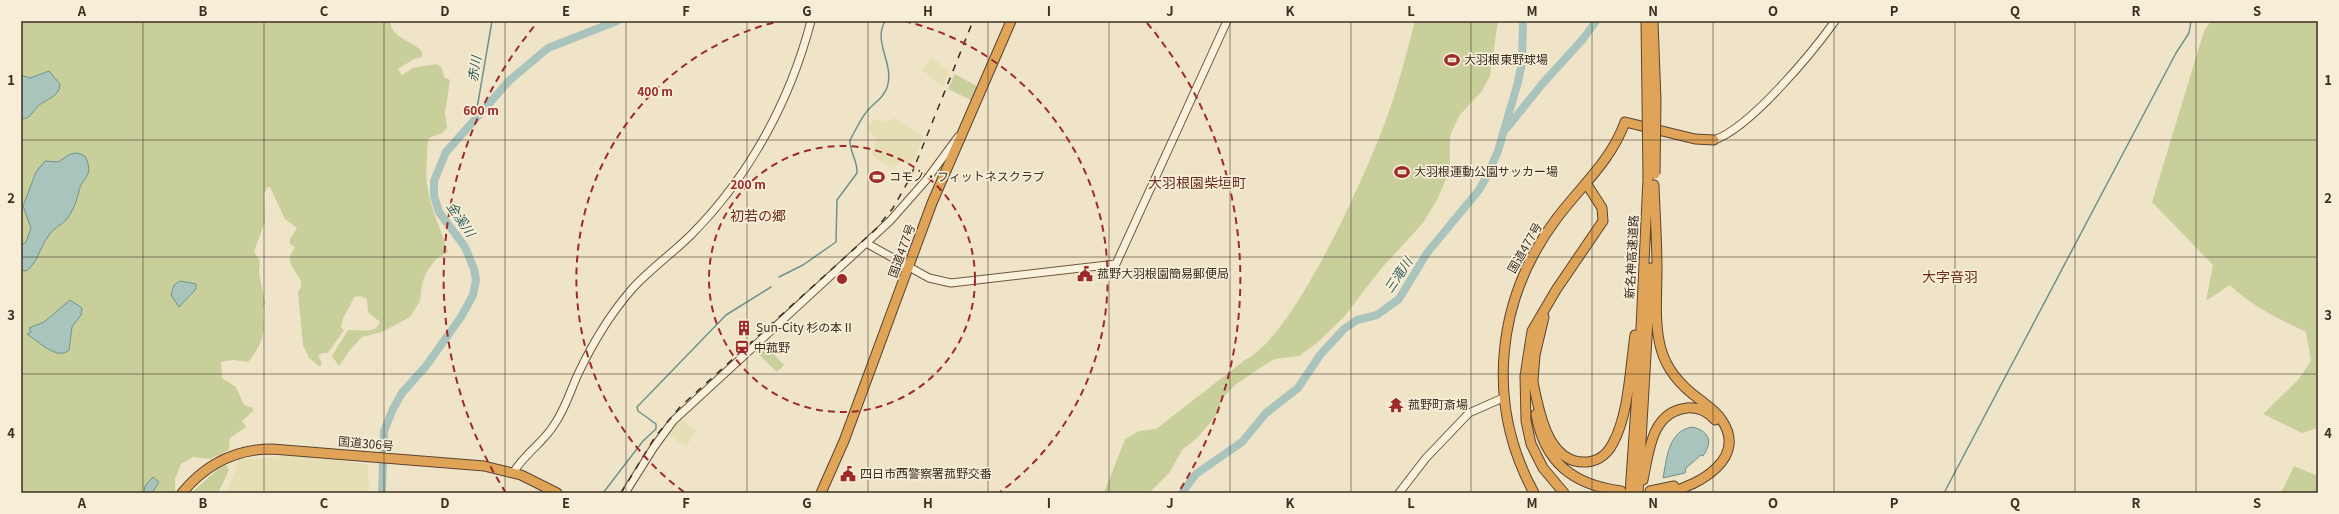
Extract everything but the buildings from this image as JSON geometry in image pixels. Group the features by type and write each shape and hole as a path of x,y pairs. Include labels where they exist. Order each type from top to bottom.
{"highway":[{"name":"国道477号","path":"821,493 844,441 932,203 965,130 1011,21"},
{"name":"新名神高速道路","path":"1639,493 1649,322 1654,185 1651,176 1646,21"},
{"name":"新名神高速道路","path":"1625,492 1656,101 1653,21"},
{"name":"国道477号","path":"1534,493 1523,471 1512,438 1505,397 1503,372 1504,343 1517,288 1539,243 1556,219 1612,151 1625,122 1695,139 1714,140"},
{"path":"1564,493 1543,468 1531,444 1526,421 1532,331 1603,221 1602,208 1586,183"},
{"path":"1654,185 1657,320 1662,352 1669,368 1679,383 1722,419 1726,427 1728,440 1725,457 1713,472 1691,486 1668,493"},
{"path":"1529,377 1542,420 1558,449 1567,458 1579,462 1593,461 1605,454 1616,437 1624,406 1643,279"},
{"path":"1529,377 1539,431 1550,455 1564,469 1580,478 1599,486 1625,492"},
{"path":"1529,377 1535,435 1546,458 1557,470 1571,480 1605,493"},
{"path":"1639,493 1653,437 1663,420 1675,411 1687,408 1701,410 1710,415 1720,428 1723,438 1721,452 1716,461 1710,468 1694,479 1672,487 1650,491"},
{"name":"国道306号","path":"182,493 195,478 213,465 248,451 282,449 484,466 513,473 557,493"}],"street":[{"path":"513,473 518,465 554,425 587,356 632,289 692,234 714,210 745,169 771,126 785,98 811,21"},
{"path":"866,243 929,278 951,284 1116,264 1227,21"},
{"path":"1714,140 1732,133 1748,120 1798,67 1835,21"},
{"path":"625,493 654,447 673,421 866,243 909,200 965,130"},
{"path":"1399,493 1426,458 1469,413 1505,397"}],"shaded area":[{"path":"932,57 949,71 943,86 922,70"},
{"path":"894,118 923,136 916,158 910,166 901,160 893,169 871,155 877,138 868,131 870,124 874,119 888,122"},
{"path":"680,418 696,431 686,447 666,433"},
{"path":"284,456 328,458 368,465 369,493 224,493 232,479 238,460"}],"green space":[{"path":"21,21 390,21 394,32 398,36 413,44 422,52 422,57 414,59 398,69 402,75 413,68 437,64 442,68 444,77 450,80 445,113 447,128 442,133 429,138 426,173 432,207 448,252 436,259 426,273 422,284 420,301 410,317 382,332 362,337 350,350 339,366 332,356 348,330 375,329 380,322 368,312 367,299 360,296 354,297 344,316 341,327 344,330 328,353 322,353 318,356 322,363 320,367 309,358 303,345 298,292 301,286 301,281 290,263 290,256 295,247 290,244 290,239 297,228 285,219 270,187 267,187 264,195 265,221 254,252 260,261 259,272 265,304 263,313 263,336 257,350 248,362 233,360 221,362 222,378 236,387 244,405 253,408 253,411 242,421 246,427 230,438 229,450 210,459 193,457 181,464 175,479 175,493 152,493 159,482 145,486 144,493 21,493"},
{"path":"1415,21 1498,21 1490,76 1482,91 1459,116 1450,136 1450,170 1437,200 1423,223 1380,270 1344,317 1317,343 1299,356 1275,359 1235,385 1223,398 1215,417 1198,437 1182,450 1170,472 1150,492 1104,493 1125,439 1139,431 1156,429 1265,345 1285,320 1306,288 1326,252 1362,178 1390,108 1402,71"},
{"path":"2211,21 2318,21 2318,428 2302,433 2263,414 2298,380 2311,361 2306,332 2256,306 2230,285 2206,301 2213,265 2152,202 2204,31"},
{"path":"955,74 980,88 973,101 948,89"},
{"path":"762,342 784,365 777,372 754,350"},
{"path":"226,465 229,470 218,493 191,493 218,469"},
{"path":"2294,466 2318,476 2318,493 2281,493"}],"water":[{"path":"49,71 60,84 58,92 38,106 27,118 21,119 21,75 30,78"},
{"path":"78,153 85,156 89,168 73,209 67,219 49,235 30,268 26,271 21,270 21,245 26,242 31,228 23,206 36,172 45,161 58,162 70,154"},
{"path":"180,281 196,284 196,289 179,307 171,295 174,285"},
{"path":"70,300 82,308 81,315 72,327 69,350 64,353 53,352 27,334 31,332 29,328 44,322"},
{"path":"1693,427 1699,429 1708,438 1709,442 1706,451 1703,456 1701,455 1686,468 1685,473 1663,478 1670,446 1674,439 1678,433"},
{"path":"153,477 159,482 152,493 144,493 145,486"}],"waterway":[{"name":"赤川","path":"475,120 492,21"},
{"name":"金溪川","path":"382,493 384,431 393,409 402,393 426,366 461,317 473,295 476,280 474,269 465,247 439,212 434,196 434,181 446,152 510,80 548,48 617,21"},
{"path":"779,277 803,265 836,242 837,200 857,173 850,140 863,117 883,95 888,84 888,68 881,37 885,21"},
{"name":"三滝川","path":"1182,493 1196,474 1242,442 1266,413 1298,388 1320,355 1344,329 1357,320 1377,315 1399,299 1427,253 1479,190 1498,151 1518,82 1522,63 1523,21"},
{"path":"1506,129 1543,83 1583,39 1596,21"},
{"path":"1944,493 2176,53 2189,33 2191,21"},
{"path":"603,493 643,441 656,429 656,424 638,411 637,407 726,315 771,287"}],"railway":[{"path":"621,493 655,437 680,407 876,229 893,208 910,178 973,21"}],"place":[{"name":"大羽根東野球場","path":"1452,60"},
{"name":"大羽根運動公園サッカー場","path":"1402,172"},
{"name":"コモノ・フィットネスクラブ","path":"877,177"},
{"name":"菰野大羽根園簡易郵便局","path":"1085,274"},
{"name":"Sun-City 杉の本Ⅱ","path":"744,328"},
{"name":"中菰野","path":"742,348"},
{"name":"菰野町斎場","path":"1396,405"},
{"name":"四日市西警察署菰野交番","path":"848,474"}],"district":[{"name":"大羽根園柴垣町","path":"1197,183"},
{"name":"初若の郷","path":"758,216"},
{"name":"大字音羽","path":"1950,277"}]}
